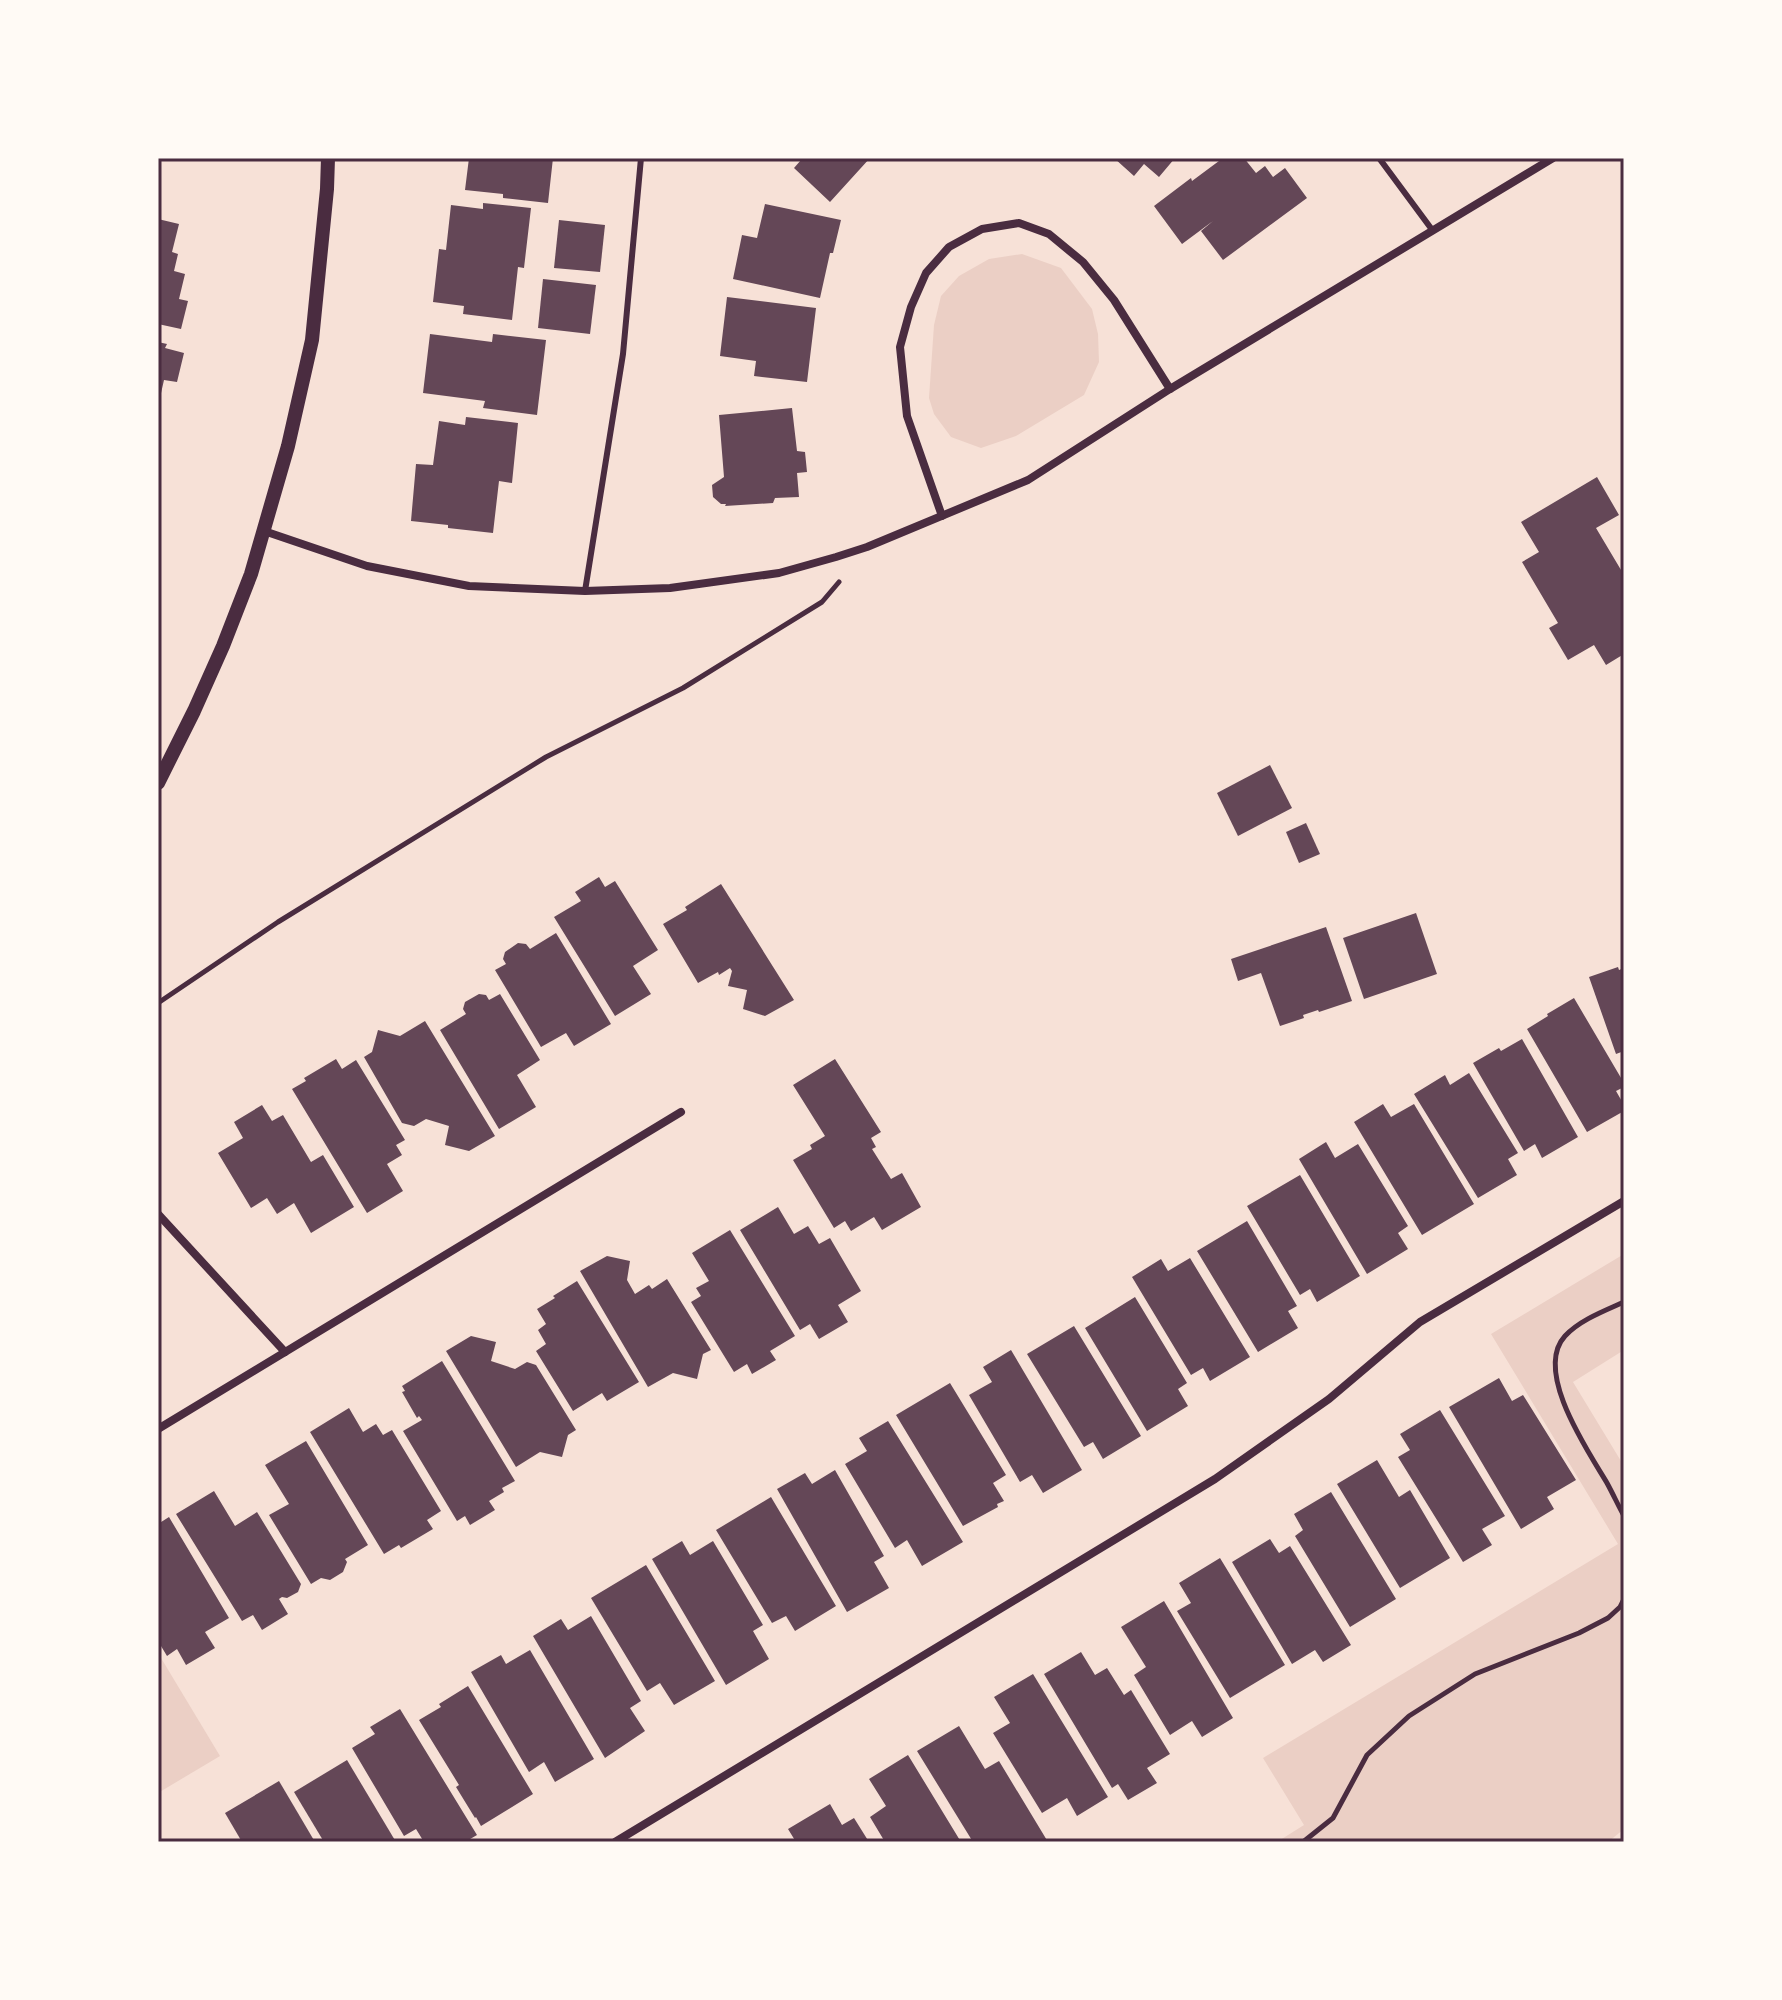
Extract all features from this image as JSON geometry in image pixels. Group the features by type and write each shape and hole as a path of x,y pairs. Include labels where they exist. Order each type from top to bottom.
{"street":[{"path":"158,783 223,646 251,574 288,446 312,340 328,158"},
{"path":"264,531 367,566 469,586 585,591 670,588 779,573 867,547 1028,480 1170,389 1553,158"},
{"path":"942,516 907,416 900,347 911,307 926,273 949,247 982,229 1019,223 1049,234 1083,262 1114,300 1170,389"},
{"path":"158,1429 681,1112"},
{"path":"615,1842 1215,1479 1329,1399 1420,1322 1624,1201"},
{"path":"158,1214 285,1352"}],"lane":[{"path":"585,591 623,354 641,158"},
{"path":"1379,158 1433,231"}],"path":[{"path":"158,1003 278,922 546,757 683,688 822,602 867,547"},
{"path":"1624,1302 1579,1324 1562,1339 1555,1359 1558,1386 1575,1430 1624,1516"},
{"path":"1303,1842 1333,1818 1367,1755 1409,1716 1475,1674 1579,1633 1608,1618 1624,1599"}],"shaded area":[{"path":"1022,254 1061,268 1092,309 1098,334 1099,362 1084,395 1016,436 981,448 951,437 934,414 929,398 934,325 941,296 959,276 989,259"},
{"path":"1624,1254 1624,1350 1573,1382 1624,1466 1624,1829 1608,1842 1277,1842 1304,1825 1263,1758 1618,1544 1491,1334"},
{"path":"158,1653 220,1756 158,1793"}],"building":[{"path":"469,158 553,158 548,203 465,190"},
{"path":"799,158 870,158 830,202 794,168 801,160"},
{"path":"1114,158 1175,158 1159,177 1144,164 1134,176"},
{"path":"1223,158 1244,158 1256,173 1265,166 1273,177 1285,168 1307,198 1223,260 1201,231 1213,221 1182,244 1154,206"},
{"path":"483,203 531,208 524,268 518,267 512,320 463,314 464,306 433,302 439,249 446,250 451,205 483,209"},
{"path":"765,204 841,220 820,298 733,279 742,235 757,238"},
{"path":"158,219 179,224 172,252 178,254 174,271 185,274 179,299 188,301 181,329 158,324"},
{"path":"559,220 605,225 600,272 554,268"},
{"path":"543,279 596,285 590,334 538,328"},
{"path":"727,297 816,308 807,382 754,376 756,361 720,356"},
{"path":"430,334 492,342 493,334 546,340 537,415 483,408 485,401 423,393"},
{"path":"158,342 167,344 165,348 184,353 177,382 164,380 159,402"},
{"path":"792,408 797,451 805,452 807,472 797,473 799,497 775,498 773,503 721,504 713,497 712,485 724,477 719,415"},
{"path":"466,417 518,423 512,483 499,481 493,533 411,521 416,464 433,465 439,421 465,425"},
{"path":"1597,477 1619,515 1596,528 1624,575 1624,654 1606,665 1594,645 1568,660 1549,628 1558,623 1522,562 1539,552 1521,522"},
{"path":"1270,765 1292,808 1238,836 1217,793"},
{"path":"1306,823 1320,854 1299,863 1286,832"},
{"path":"599,877 605,887 615,881 658,950 633,966 651,994 615,1016 554,917 581,901 575,892"},
{"path":"721,884 794,1000 765,1016 743,1009 747,990 728,986 730,968 698,983 663,924"},
{"path":"1416,913 1437,974 1364,999 1343,938"},
{"path":"1326,927 1352,1001 1303,1015 1304,1018 1280,1026 1261,973 1238,981 1231,959"},
{"path":"556,933 611,1024 574,1046 566,1033 541,1047 495,970 506,964 503,959 505,952 518,943 526,944 530,949"},
{"path":"1618,967 1619,970 1624,968 1624,1051 1616,1054 1589,977"},
{"path":"479,994 486,995 489,1000 500,994 540,1060 517,1075 536,1107 499,1129 440,1030 466,1014 463,1009 465,1002"},
{"path":"1574,998 1624,1083 1624,1087 1616,1091 1624,1111 1587,1132 1527,1029"},
{"path":"425,1021 495,1136 469,1151 445,1145 449,1126 426,1119 414,1126 402,1123 364,1057 372,1052 378,1030 400,1036"},
{"path":"1522,1039 1578,1137 1542,1158 1535,1144 1524,1151 1473,1063"},
{"path":"336,1059 342,1069 356,1060 405,1140 396,1145 402,1155 387,1164 403,1191 367,1213 292,1089"},
{"path":"835,1059 881,1132 871,1138 876,1147 872,1149 891,1179 902,1173 921,1207 882,1230 874,1217 851,1231 845,1221 834,1228 793,1160 812,1149 810,1145 825,1136 793,1085"},
{"path":"1469,1073 1518,1153 1508,1159 1517,1175 1478,1198 1414,1094 1445,1075 1450,1085"},
{"path":"1383,1104 1391,1117 1414,1104 1474,1204 1422,1235 1354,1122"},
{"path":"262,1105 272,1121 283,1115 311,1162 323,1155 354,1207 311,1233 294,1203 277,1214 267,1198 251,1208 218,1153 243,1138 234,1122"},
{"path":"1326,1142 1335,1158 1358,1144 1408,1226 1398,1233 1408,1249 1367,1274 1299,1159"},
{"path":"1300,1175 1360,1276 1317,1302 1310,1289 1300,1295 1247,1206"},
{"path":"778,1207 794,1234 808,1226 819,1244 830,1238 861,1291 838,1305 848,1322 819,1339 810,1324 800,1330 740,1230"},
{"path":"1247,1221 1297,1306 1288,1311 1298,1328 1258,1352 1197,1251"},
{"path":"730,1230 795,1336 770,1351 776,1360 752,1374 747,1364 734,1372 691,1302 701,1296 696,1288 709,1281 692,1253"},
{"path":"607,1256 630,1261 627,1280 635,1294 649,1285 652,1289 667,1279 711,1350 703,1354 697,1379 673,1373 648,1387 580,1271"},
{"path":"1190,1258 1250,1357 1210,1381 1203,1368 1191,1375 1132,1277 1161,1259 1168,1271"},
{"path":"577,1281 639,1382 607,1401 602,1393 573,1411 536,1351 546,1344 538,1330 546,1324 537,1309"},
{"path":"1135,1297 1187,1383 1178,1389 1188,1406 1147,1431 1085,1328"},
{"path":"1074,1326 1141,1436 1103,1459 1093,1442 1084,1447 1027,1354"},
{"path":"471,1336 496,1342 491,1361 515,1369 527,1362 536,1365 576,1430 568,1435 562,1457 540,1452 516,1467 446,1351"},
{"path":"1011,1350 1082,1470 1043,1493 1032,1475 1020,1482 969,1395 992,1382 983,1367"},
{"path":"442,1361 515,1481 489,1501 495,1510 470,1525 465,1516 457,1521 403,1431 422,1420 419,1416 417,1418 402,1392 405,1391 402,1386"},
{"path":"1499,1378 1512,1401 1523,1395 1576,1480 1547,1497 1554,1509 1521,1529 1449,1407"},
{"path":"950,1383 1006,1475 993,1483 1004,1501 963,1526 896,1415"},
{"path":"349,1408 363,1432 376,1424 383,1435 392,1430 441,1511 427,1520 433,1529 384,1554 310,1432"},
{"path":"1440,1410 1505,1516 1482,1529 1492,1545 1463,1562 1398,1457 1410,1450 1400,1434"},
{"path":"888,1421 963,1542 922,1566 907,1540 895,1548 845,1464 867,1451 859,1438"},
{"path":"306,1441 368,1545 345,1559 347,1562 343,1572 330,1580 321,1578 311,1584 269,1515 289,1504 265,1465"},
{"path":"1377,1460 1399,1497 1410,1490 1450,1558 1400,1588 1337,1484"},
{"path":"835,1470 884,1556 874,1562 889,1588 847,1612 777,1489 805,1473 812,1484"},
{"path":"214,1491 235,1526 257,1512 301,1584 298,1592 279,1599 288,1614 262,1630 253,1615 242,1621 176,1514"},
{"path":"1331,1492 1396,1599 1350,1627 1295,1536 1303,1530 1294,1514"},
{"path":"771,1497 836,1606 795,1631 786,1616 772,1623 716,1530"},
{"path":"169,1517 229,1618 205,1632 215,1648 186,1665 177,1649 167,1656 158,1641 158,1524"},
{"path":"1270,1539 1279,1553 1290,1546 1351,1645 1323,1662 1315,1650 1292,1664 1232,1562"},
{"path":"682,1541 690,1555 713,1541 763,1625 753,1631 769,1659 726,1685 652,1559"},
{"path":"1220,1558 1285,1665 1230,1698 1177,1611 1191,1603 1179,1583"},
{"path":"646,1565 715,1681 674,1705 660,1683 647,1691 591,1598"},
{"path":"1164,1601 1233,1718 1202,1737 1192,1721 1170,1735 1134,1675 1146,1667 1121,1627"},
{"path":"591,1616 641,1701 630,1708 645,1731 605,1758 533,1636 561,1619 568,1630"},
{"path":"530,1650 594,1759 555,1782 544,1762 529,1772 471,1672 501,1655 506,1664"},
{"path":"1081,1652 1095,1675 1107,1668 1124,1695 1131,1690 1170,1754 1147,1768 1157,1783 1128,1800 1118,1784 1112,1788 1044,1674"},
{"path":"1033,1674 1108,1797 1077,1816 1067,1798 1042,1813 993,1733 1010,1723 994,1697"},
{"path":"468,1686 533,1794 481,1826 419,1720"},
{"path":"400,1709 477,1835 465,1842 424,1842 416,1829 404,1836 352,1748 375,1734 370,1727"},
{"path":"959,1726 985,1769 999,1761 1048,1842 973,1842 917,1751"},
{"path":"908,1755 961,1842 885,1842 870,1817 886,1806 869,1779"},
{"path":"347,1760 396,1842 324,1842 294,1792"},
{"path":"279,1781 315,1842 242,1842 225,1813"},
{"path":"830,1804 842,1825 854,1818 869,1842 796,1842 788,1829"}]}
